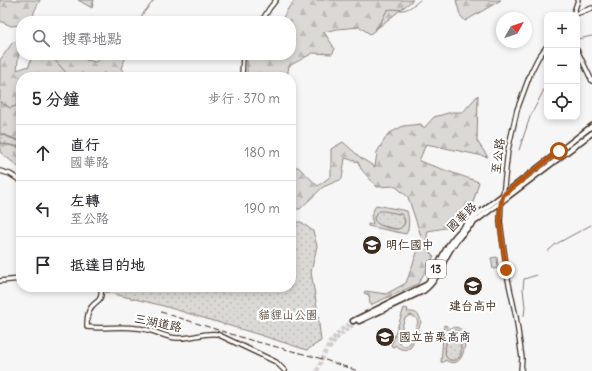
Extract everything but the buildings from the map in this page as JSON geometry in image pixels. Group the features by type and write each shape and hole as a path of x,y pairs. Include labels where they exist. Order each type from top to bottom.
{"main road":[{"name":"國華路","path":"354,322 426,285 460,231 473,218 592,126"},
{"name":"國華路","path":"450,246 473,223 592,133"}],"street":[{"path":"265,16 276,0"},
{"path":"574,12 578,0"},
{"path":"580,12 592,8"},
{"name":"至公路","path":"521,371 522,358 516,317 506,270 500,226 501,202 508,150 517,110 531,72 538,58 546,48"},
{"path":"580,56 592,81"},
{"path":"242,72 243,60"},
{"path":"0,171 16,178"},
{"path":"0,281 16,279"},
{"name":"三湖道路","path":"102,292 99,302 89,311 87,327 135,328 149,330 177,338 186,338 211,333 217,334 276,362 285,371"}],"green space":[{"path":"0,0 40,0 34,16 16,16 16,26 11,26 0,21"},
{"path":"78,0 94,0 92,8"},
{"path":"295,0 413,0 370,34 360,27 324,32 335,49 332,54 313,53 289,66 288,72 247,72 247,60 296,60 296,16 284,16"},
{"path":"456,0 501,0 465,21 460,15"},
{"path":"16,41 16,60 18,60 17,70 29,66 31,60 86,60 96,62 98,60 125,60 121,68 123,72 16,72 16,139 0,133 0,60 13,42"},
{"path":"478,95 477,141 488,157 426,144 419,161 479,182 472,206 451,227 428,231 425,247 434,256 418,284 370,305 369,295 364,293 365,291 386,294 406,283 422,239 408,197 395,186 377,187 361,169 358,162 345,158 342,179 323,187 300,209 296,209 296,167 298,167 318,186 331,176 331,149 343,142 361,158 375,167 377,152 388,134 403,126 421,124 424,128 434,117 452,112 463,112"},
{"path":"0,134 16,140 16,146 0,143"},
{"path":"0,143 16,147 16,165 0,152"},
{"path":"376,205 407,211 409,223 407,232 406,234 368,226 368,224 373,224 371,216","holes":["380,211 401,214 405,221 402,227 399,229 394,229 384,227 376,222 374,219 375,215"]},
{"path":"383,210 401,214 404,220 403,227 394,229 378,224 374,220 375,215 378,211"},
{"name":"貓貍山公園","path":"296,222 301,222 313,231 317,246 311,272 321,341 307,350 160,305 105,292 296,292"},
{"path":"497,257 498,268 493,269 491,258"},
{"path":"404,308 408,309 407,312 417,314 420,317 421,322 411,347 403,349 395,345 394,347 391,346","holes":["411,315 416,318 418,322 410,343 402,346 398,339 405,318"]},
{"path":"444,325 447,326 447,330 455,327 459,328 465,334 465,345 460,360 451,363 445,360 444,362 441,362","holes":["452,330 456,330 461,334 461,353 458,359 450,360 446,356 445,348 448,334"]},
{"path":"452,330 456,330 461,334 461,355 456,360 450,360 447,358 445,352 448,334"}],"waterway":[{"path":"142,16 154,0"},
{"path":"375,29 380,24 387,10 403,10 420,0"},
{"path":"580,39 592,36"},
{"path":"55,60 66,72"},
{"path":"519,150 530,117 544,90"},
{"path":"0,102 10,108 16,106"},
{"path":"548,251 556,244 591,225"},
{"path":"524,316 524,279 537,275"}],"tunnel":[{"path":"317,371 330,342 341,330 353,321"},
{"path":"329,349 339,336 354,324"}],"railway":[{"path":"161,312 250,340 319,358 358,371"}],"place":[{"name":"明仁國中","path":"372,245"},
{"name":"建台高中","path":"473,286"},
{"name":"國立苗栗高商","path":"385,337"}],"route":[{"path":"506,270 500,222 501,202 503,195 559,151"}]}
